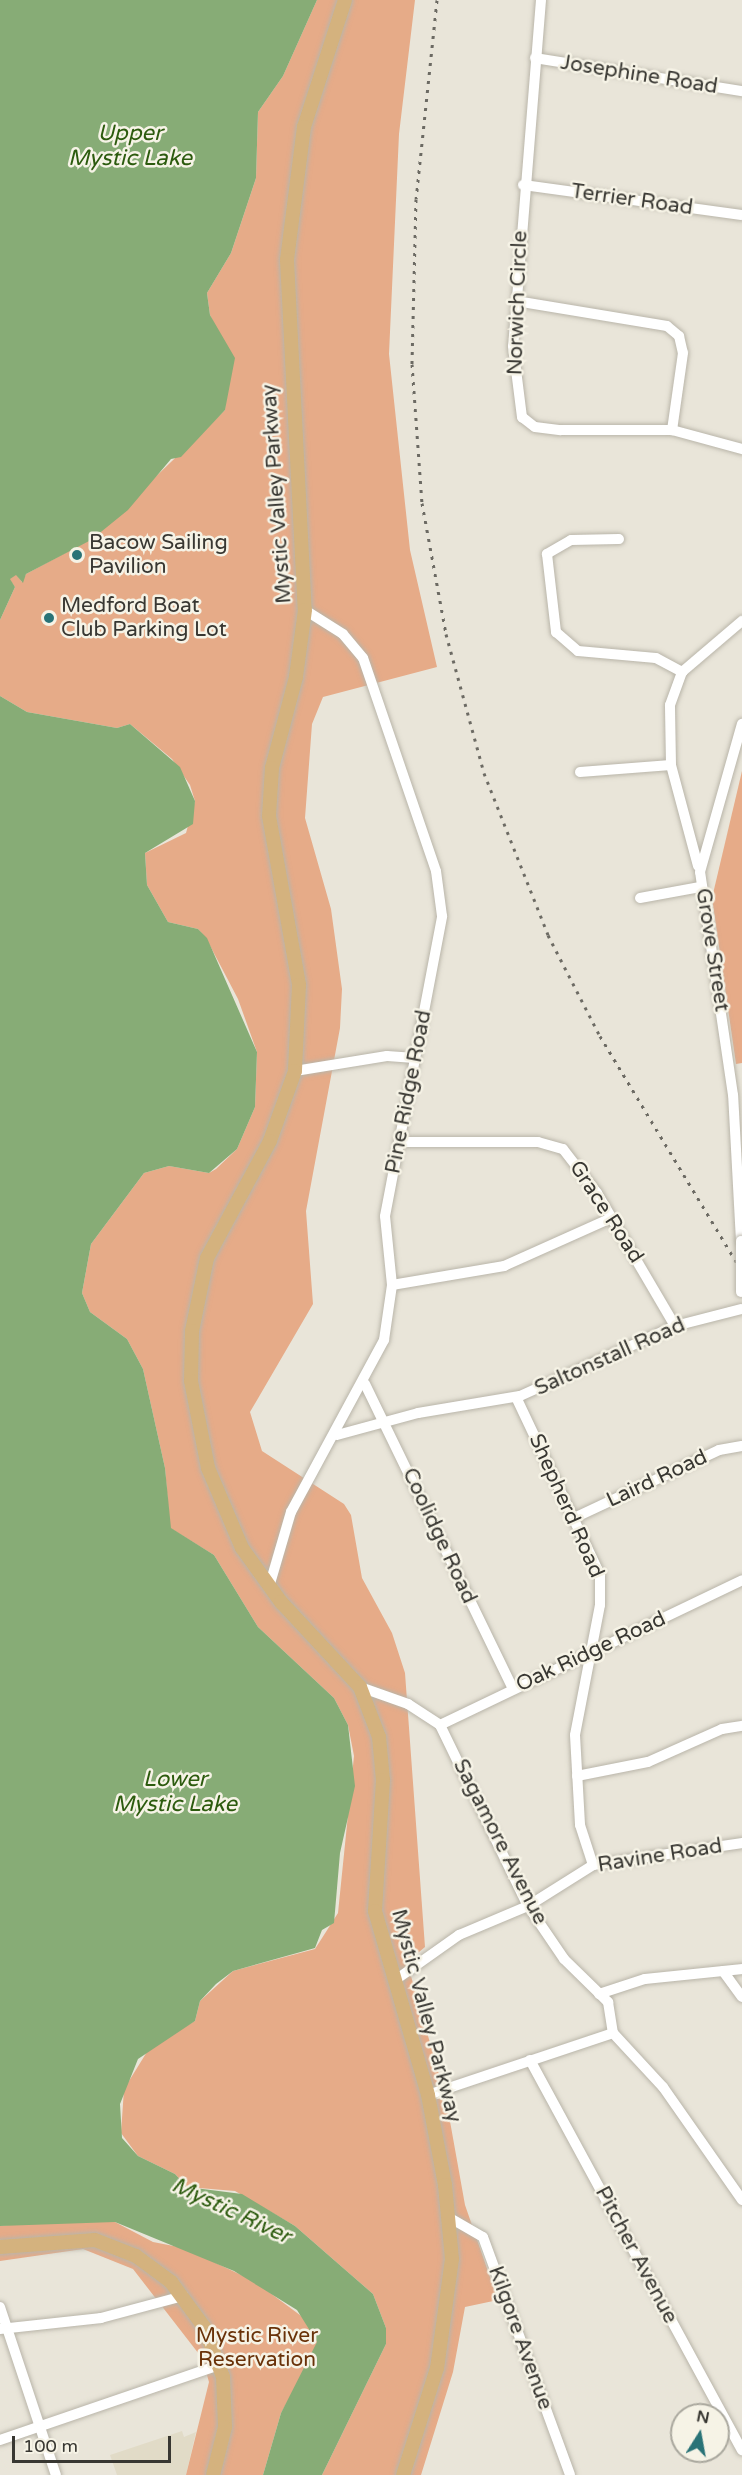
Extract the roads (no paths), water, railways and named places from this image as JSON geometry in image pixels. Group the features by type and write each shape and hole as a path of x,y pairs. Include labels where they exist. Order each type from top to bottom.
{"main road":[{"name":"Mystic Valley Parkway","path":"345,0 304,127 287,249 305,610 296,677 272,768 268,816 299,985 295,1071 270,1141 207,1258 192,1340 193,1404 208,1468 228,1521 269,1587 360,1687 381,1748 375,1911 428,2095 450,2218 444,2338 403,2475"},
{"path":"0,2247 69,2238 106,2242 147,2263 183,2296 204,2327 219,2365 226,2416 213,2474"}],"street":[{"name":"Norwich Circle","path":"542,0 523,185 513,346 522,417 535,427 561,430 672,430 742,449"},
{"name":"Josephine Road","path":"535,58 742,91"},
{"name":"Terrier Road","path":"523,185 742,215"},
{"path":"516,301 667,326 679,336 683,352 672,430"},
{"path":"619,539 571,540 548,554 556,632 578,651 656,658 682,672"},
{"name":"Pine Ridge Road","path":"269,1587 291,1512 365,1384 384,1340 392,1286 385,1216 442,916 436,871 363,658 343,634 305,610"},
{"name":"Grove Street","path":"742,621 682,672 670,705 671,765 700,872 700,887 728,1062 741,1201 742,1315"},
{"name":"Grove Street","path":"700,872 742,724"},
{"path":"580,772 671,765"},
{"path":"640,898 700,887"},
{"path":"295,1071 415,1058"},
{"name":"Grace Road","path":"399,1142 538,1142 563,1149 584,1173 609,1219 675,1326"},
{"path":"392,1286 504,1266 609,1219"},
{"name":"Saltonstall Road","path":"337,1435 386,1422 516,1397 675,1326 741,1309"},
{"name":"Coolidge Road","path":"365,1384 386,1422 513,1689"},
{"name":"Shepherd Road","path":"516,1397 600,1575 592,1652 575,1736 580,1825 593,1865"},
{"name":"Laird Road","path":"574,1518 719,1450 742,1446"},
{"name":"Oak Ridge Road","path":"440,1725 742,1580"},
{"path":"360,1687 408,1704 440,1725"},
{"name":"Sagamore Avenue","path":"440,1725 528,1906 564,1959 608,2002 613,2033"},
{"path":"577,1776 648,1762 742,1726"},
{"name":"Ravine Road","path":"394,1981 459,1935 528,1906 593,1865 742,1843"},
{"path":"599,1994 645,1979 742,1969"},
{"path":"723,1971 742,1997"},
{"path":"428,2095 613,2033 663,2087 742,2200"},
{"name":"Pitcher Avenue","path":"530,2060 742,2450"},
{"name":"Kilgore Avenue","path":"450,2218 483,2237 570,2475"},
{"path":"3,2328 101,2318 183,2296"},
{"path":"0,2307 3,2328 56,2475"},
{"path":"0,2440 219,2365"}],"water":[{"name":"Upper Mystic Lake","path":"0,0 317,0 283,76 258,112 256,178 231,253 207,293 210,315 235,358 225,410 181,457 171,459 128,510 91,540 26,574 23,583 16,575 10,579 15,587 0,620"},
{"name":"Lower Mystic Lake","path":"0,696 27,712 117,728 130,724 180,767 195,801 193,824 145,853 147,885 168,922 198,929 207,938 257,1052 255,1107 237,1149 209,1173 169,1166 144,1173 91,1244 82,1293 90,1312 127,1339 143,1369 165,1468 171,1528 214,1555 258,1627 334,1698 348,1725 355,1786 340,1853 334,1923 322,1930 315,1948 233,1971 216,1984 200,2001 195,2021 138,2059 120,2104 122,2138 138,2156 175,2174 187,2187 242,2194 295,2226 373,2294 386,2328 386,2344 322,2475 263,2475 281,2413 317,2342 297,2310 234,2271 115,2222 0,2226"}],"railway":[{"path":"437,0 416,199 412,364 422,503 446,634 484,773 548,935 600,1036 742,1271"}],"place":[{"name":"Bacow Sailing Pavilion","path":"77,555"},
{"name":"Medford Boat Club Parking Lot","path":"49,618"}],"water label":[{"name":"Mystic River","path":"231,2211"}],"park label":[{"name":"Mystic River Reservation","path":"257,2348"}]}
